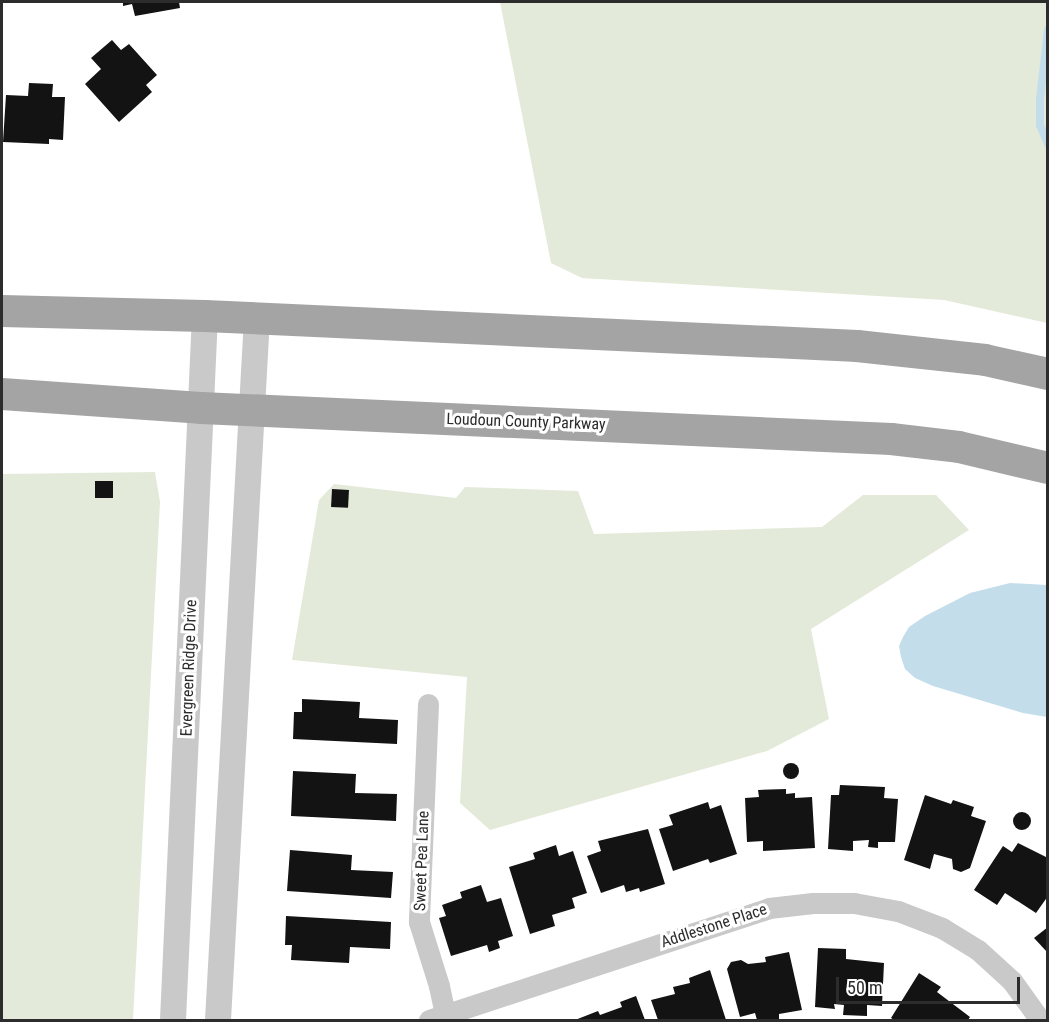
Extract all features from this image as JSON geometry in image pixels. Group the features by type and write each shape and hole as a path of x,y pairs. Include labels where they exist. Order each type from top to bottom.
{"main road":[{"path":"2,311 205,316 857,346 985,360 1047,374"},
{"name":"Loudoun County Parkway","path":"2,394 201,408 891,439 959,447 1047,468"}],"street":[{"name":"Evergreen Ridge Drive","path":"173,1020 205,316"},
{"path":"218,1020 256,319"},
{"name":"Sweet Pea Lane","path":"428,704 419,922 440,986 437,1018"},
{"name":"Addlestone Place","path":"437,1018 769,908 813,903 844,903 898,911 942,928 978,950 1012,981 1041,1020"}],"green space":[{"path":"500,2 1047,2 1047,323 944,300 582,278 551,263"},
{"path":"155,472 160,502 133,1020 2,1020 2,474"},
{"path":"334,484 456,498 465,487 578,491 594,534 822,527 863,495 936,495 969,530 811,629 829,719 767,751 490,830 460,803 467,677 292,660 319,500"}],"water":[{"path":"1010,583 1047,585 1047,717 1023,713 933,686 915,678 905,669 901,657 899,646 903,637 909,627 925,616 970,593"}],"building":[{"path":"123,2 179,2 180,8 135,16 132,4 123,6"},
{"path":"112,40 121,50 129,44 157,75 146,85 152,92 119,122 85,84 101,69 91,58"},
{"path":"29,83 53,84 52,97 65,97 63,140 49,139 49,144 3,142 6,95 28,96"},
{"path":"95,481 113,481 113,498 95,498"},
{"path":"332,489 349,490 348,508 331,507"},
{"path":"302,699 360,702 359,718 398,720 397,744 293,739 294,712 302,712"},
{"path":"791,763 797,765 799,771 797,777 791,779 785,777 783,771 785,765"},
{"path":"293,771 356,774 355,793 397,794 396,821 291,816"},
{"path":"840,785 885,787 884,798 898,799 895,842 878,842 878,848 868,847 869,840 853,841 853,851 828,849 831,795 839,795"},
{"path":"786,789 786,794 795,793 795,798 812,797 815,848 763,851 763,841 747,842 745,798 759,797 758,790"},
{"path":"925,795 951,804 953,800 974,807 971,816 986,821 970,868 961,872 953,869 952,859 934,854 930,869 904,860"},
{"path":"708,802 710,809 721,805 737,854 710,863 708,859 673,871 659,829 673,825 669,815"},
{"path":"1022,812 1028,815 1031,821 1028,827 1022,830 1016,827 1013,821 1016,815"},
{"path":"648,829 665,884 640,892 639,888 626,892 624,885 601,893 587,856 601,851 598,841"},
{"path":"1018,843 1048,858 1048,896 1036,913 1005,893 997,905 974,890 1003,846 1012,852"},
{"path":"556,845 559,856 573,851 587,893 572,898 575,908 552,915 555,926 530,934 509,867 535,859 533,853"},
{"path":"290,850 352,855 351,870 393,872 391,898 287,891"},
{"path":"481,885 487,902 501,898 513,936 498,941 500,948 489,952 487,945 451,956 439,918 446,916 442,905 462,898 460,892"},
{"path":"286,916 391,922 390,949 350,947 349,963 291,960 292,945 285,945"},
{"path":"1048,927 1048,953 1034,938"},
{"path":"818,948 846,949 846,959 884,963 882,1006 867,1005 867,1016 843,1015 844,1005 834,1004 835,1009 815,1007"},
{"path":"789,952 802,1010 779,1014 779,1020 757,1020 755,1013 740,1017 727,969 731,962 741,960 748,964 766,962 765,957"},
{"path":"710,970 726,1020 658,1020 651,1000 675,994 673,987 690,983 689,978"},
{"path":"919,973 941,987 937,992 970,1017 968,1020 894,1020 891,1018"},
{"path":"636,996 645,1020 575,1020 598,1011 600,1015 622,1007 620,1002"}],"waterway":[{"path":"1048,30 1040,99 1040,125 1048,144"}]}
